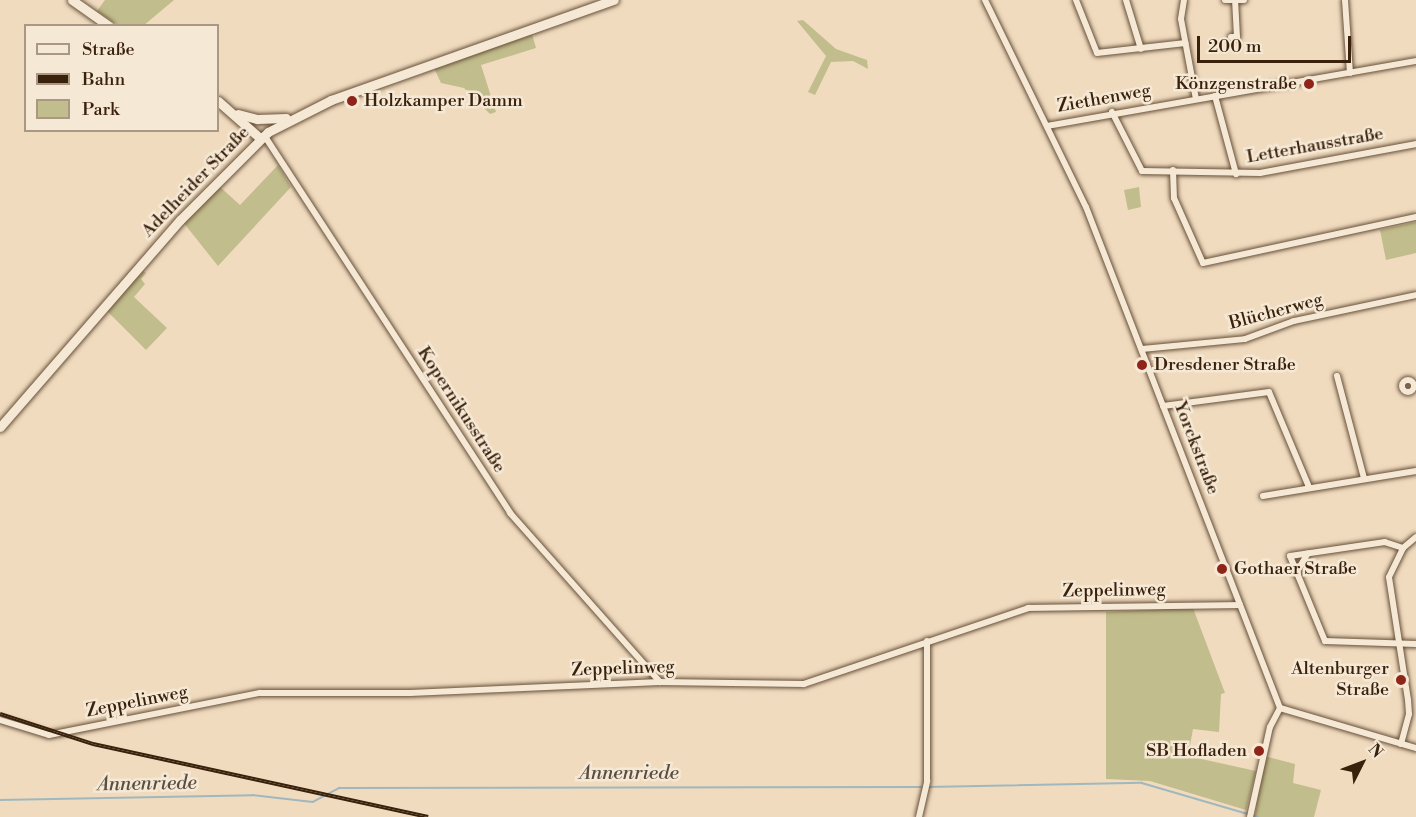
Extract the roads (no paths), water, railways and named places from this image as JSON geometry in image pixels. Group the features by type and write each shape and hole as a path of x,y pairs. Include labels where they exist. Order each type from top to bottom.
{"main road":[{"path":"72,0 105,24"},
{"name":"Adelheider Straße","path":"0,427 180,220 264,135 290,118 331,100 614,0"},
{"path":"219,102 264,135"},
{"path":"236,113 257,119 290,118"},
{"path":"257,119 264,135"}],"street":[{"name":"Yorckstraße","path":"985,0 1086,207 1280,708"},
{"path":"1076,0 1097,53 1185,44"},
{"path":"1126,0 1141,48"},
{"path":"1184,0 1181,19 1196,99"},
{"path":"1225,0 1244,0"},
{"path":"1345,0 1350,72"},
{"path":"1235,1 1234,37 1244,37"},
{"name":"Ziethenweg","path":"1047,126 1112,112 1416,61"},
{"path":"1215,96 1236,174"},
{"name":"Letterhausstraße","path":"1112,112 1139,168 1236,174 1416,144"},
{"name":"Kopernikusstraße","path":"264,135 510,513 660,682"},
{"path":"1173,171 1174,198 1203,263 1416,217"},
{"name":"Blücherweg","path":"1142,349 1245,339 1294,321 1416,295"},
{"path":"1337,376 1364,478"},
{"path":"1163,406 1269,392 1309,487"},
{"path":"1263,496 1416,471"},
{"path":"1401,744 1409,714 1389,577 1403,549 1416,537"},
{"path":"1403,549 1385,542 1290,556 1325,641 1416,644"},
{"path":"1296,573 1308,553"},
{"name":"Zeppelinweg","path":"0,720 49,735 260,693 410,693 660,682 804,684 1028,608 1240,605"},
{"path":"919,817 927,780 927,641"},
{"path":"1250,815 1270,727 1280,708 1416,748"}],"waterway":[{"name":"Annenriede","path":"927,787 1142,783 1248,814"},
{"name":"Annenriede","path":"0,800 253,795 313,802 339,788 922,787"},
{"name":"Annenriede","path":"1252,815 1258,817"}],"railway":[{"path":"0,714 93,744 428,817"}],"place":[{"name":"Könzgenstraße","path":"1309,84"},
{"name":"Holzkamper Damm","path":"352,101"},
{"name":"Dresdener Straße","path":"1142,365"},
{"name":"Gothaer Straße","path":"1222,569"},
{"name":"Altenburger Straße","path":"1401,680"},
{"name":"SB Hofladen","path":"1259,751"}]}
